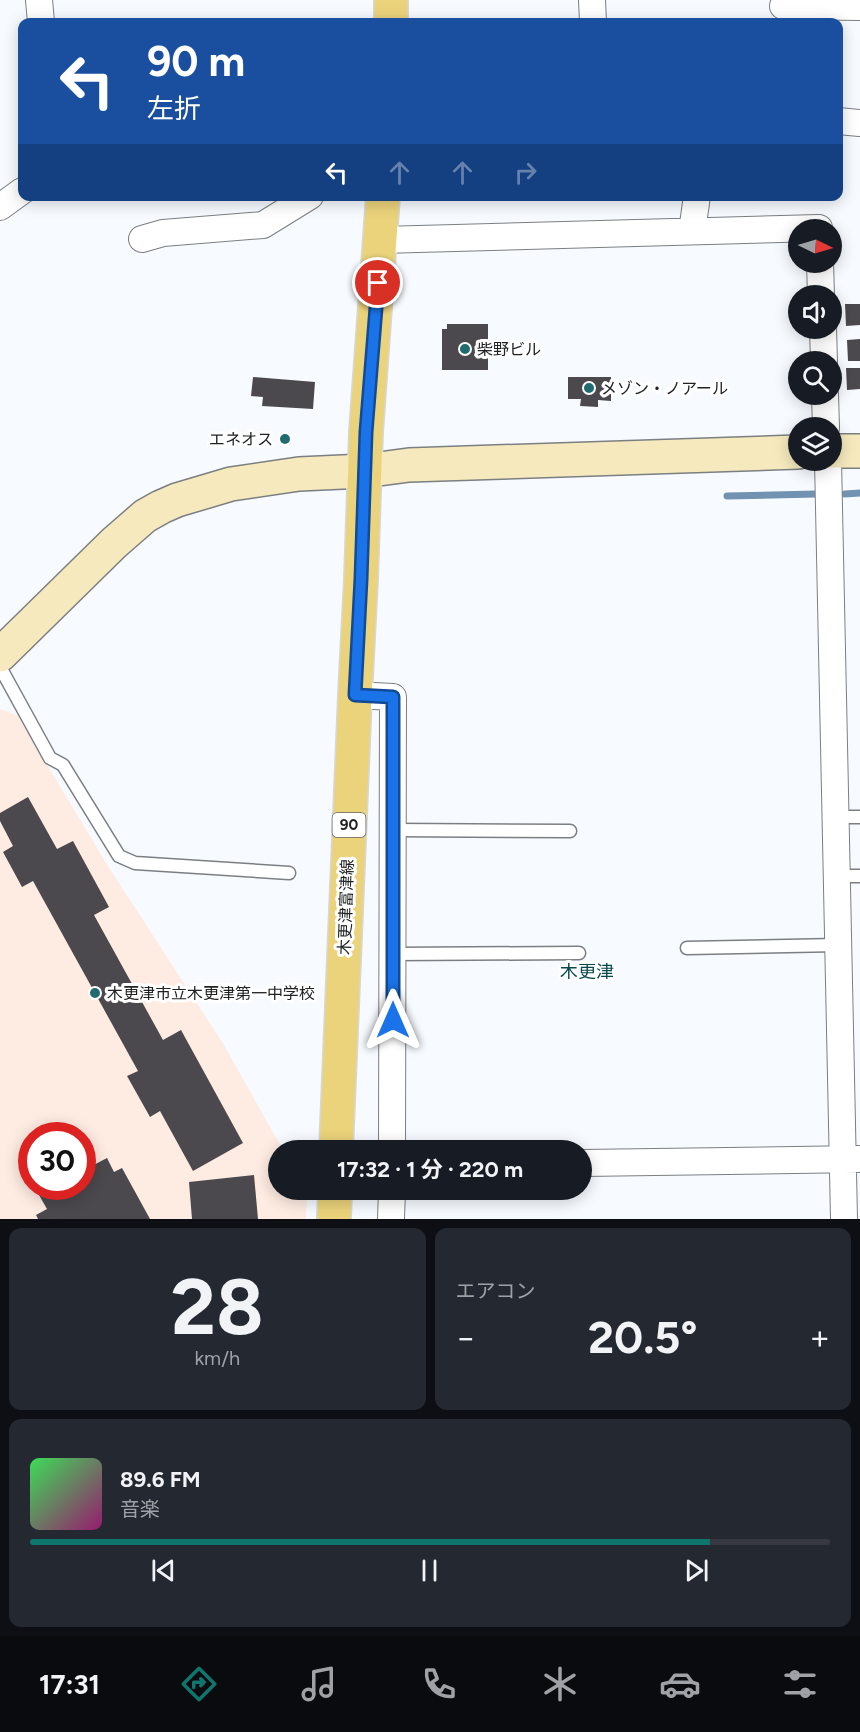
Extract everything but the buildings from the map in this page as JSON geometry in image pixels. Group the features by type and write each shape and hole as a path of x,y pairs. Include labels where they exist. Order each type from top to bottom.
{"main road":[{"path":"391,0 391,18"},
{"name":"木更津富津線","path":"336,1140 364,471 383,201"},
{"path":"334,1219 335,1200"}],"street":[{"path":"39,0 41,18"},
{"path":"592,0 593,18"},
{"path":"783,10 860,7"},
{"path":"843,121 860,123"},
{"path":"0,207 18,194"},
{"path":"142,239 163,233 263,225 302,201"},
{"path":"692,231 696,201"},
{"path":"381,240 788,229"},
{"path":"842,451 860,451"},
{"path":"1,655 114,543 145,516 177,500 231,484 299,474 364,471 410,465 788,452"},
{"path":"829,471 848,817 848,876 838,945 851,1159 844,1219"},
{"path":"355,695 393,697 392,1140"},
{"path":"592,1163 851,1159"},
{"path":"392,1200 392,1219"}],"lane":[{"path":"1,655 50,758 63,765 119,856 135,863 289,873"},
{"path":"393,830 570,831"},
{"path":"687,948 838,945"},
{"path":"393,954 579,952"}],"shaded area":[{"name":"木更津市立木更津第一中学校","path":"0,709 17,715 108,866 224,1045 277,1140 268,1140 268,1200 307,1200 306,1219 0,1219"}],"waterway":[{"path":"845,494 860,493"},
{"path":"727,496 816,494"}],"place":[{"name":"柴野ビル","path":"465,349"},
{"name":"メゾン・ノアール","path":"589,388"},
{"name":"エネオス","path":"285,439"},
{"name":"木更津市立木更津第一中学校","path":"95,993"}],"district":[{"name":"木更津","path":"587,972"}],"route":[{"path":"378,283 366,432 355,695 393,697 393,1020"}]}
